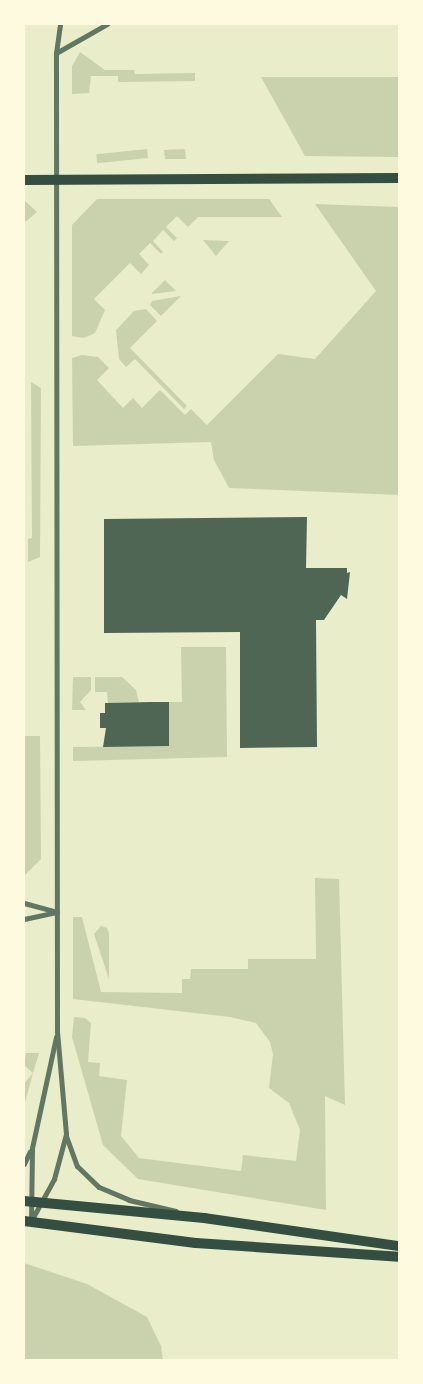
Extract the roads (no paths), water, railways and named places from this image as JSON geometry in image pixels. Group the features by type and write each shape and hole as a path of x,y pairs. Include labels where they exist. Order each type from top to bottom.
{"main road":[{"path":"24,180 399,178"},
{"path":"27,1202 204,1218 399,1246"},
{"path":"28,1221 196,1243 399,1257"}],"street":[{"path":"60,24 56,52 55,180 57,1032 66,1134 78,1166 98,1187 129,1200 204,1218"},
{"path":"56,52 107,24"},
{"path":"24,903 57,912"},
{"path":"24,919 57,912"},
{"path":"28,1221 27,1202 32,1148 57,1032"},
{"path":"28,1221 44,1203 60,1162 66,1134"},
{"path":"24,1164 32,1148"}]}
